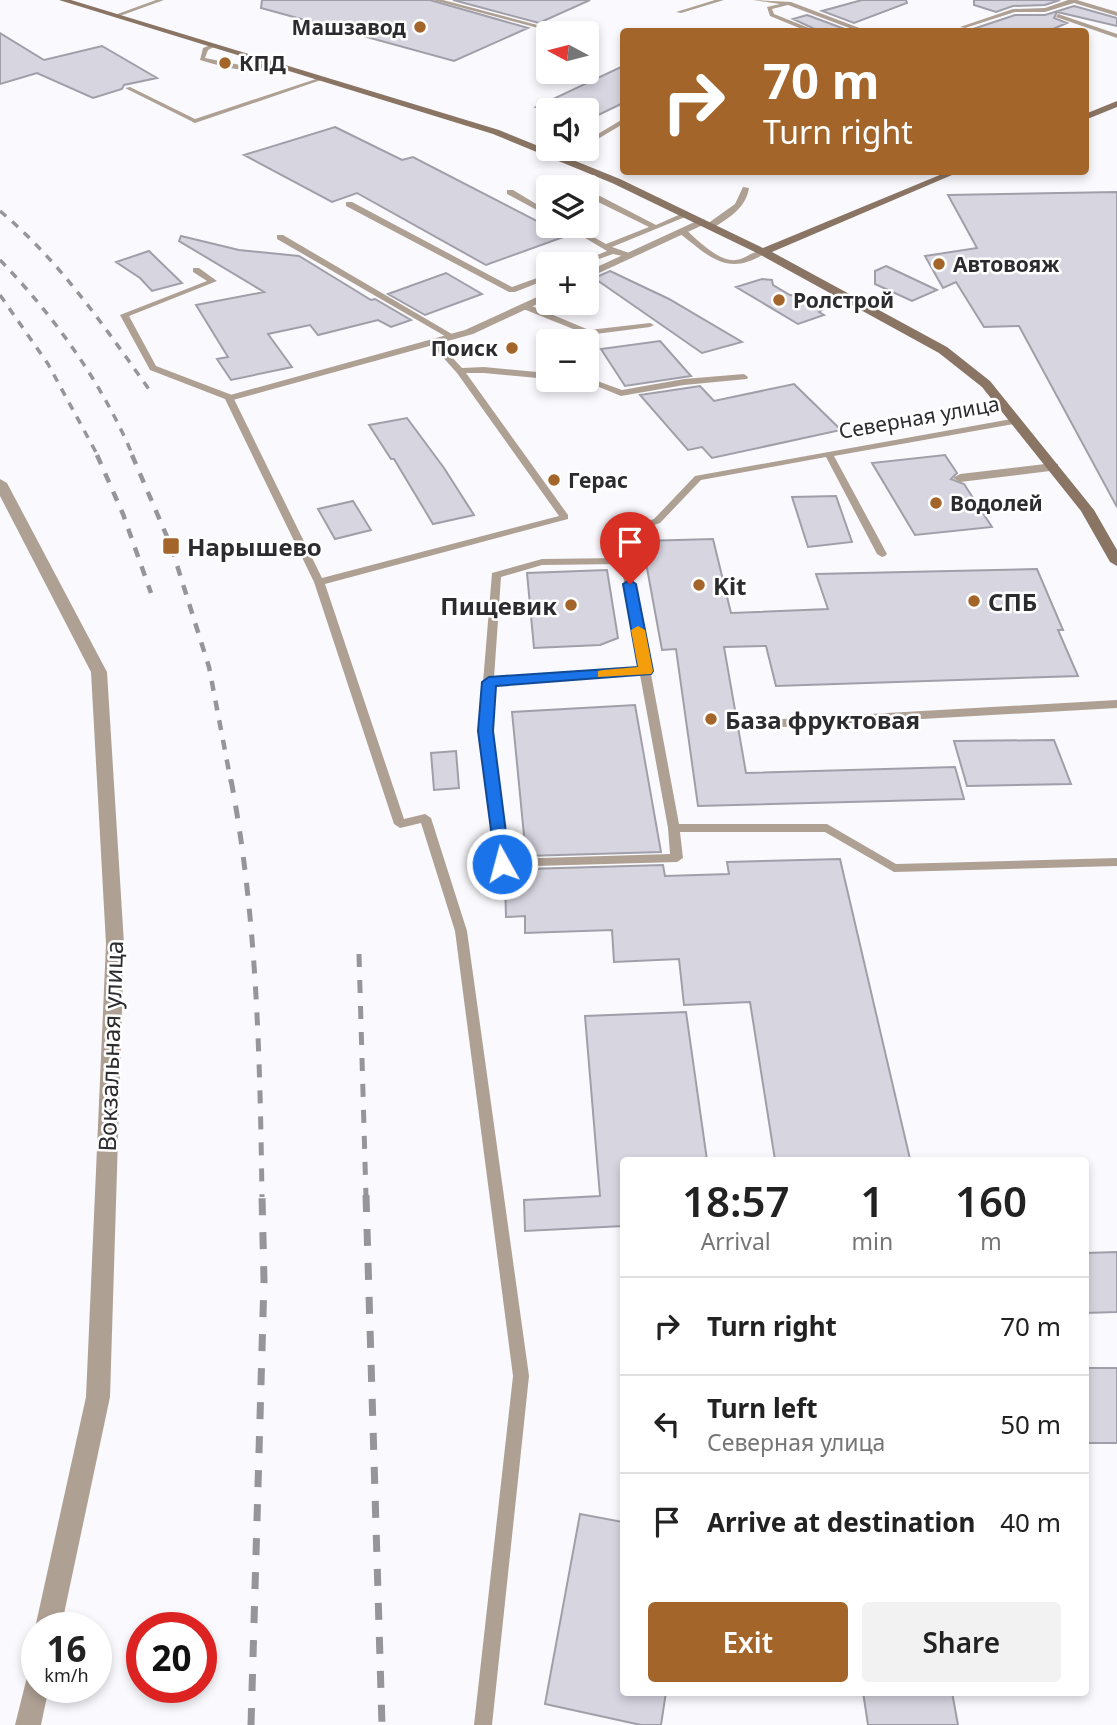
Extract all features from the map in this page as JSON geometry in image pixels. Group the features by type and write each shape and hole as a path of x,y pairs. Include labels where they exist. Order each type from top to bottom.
{"main road":[{"name":"Северная улица","path":"63,0 496,132 536,149"},
{"path":"1089,114 1117,104"},
{"name":"Северная улица","path":"564,161 763,251 943,350 986,384 1017,421 1087,510 1117,562"},
{"path":"763,251 947,175"}],"street":[{"path":"599,270 682,231 705,224"},
{"path":"229,397 453,337 536,300"},
{"path":"960,478 1053,467"},
{"name":"Вокзальная улица","path":"0,483 99,672 115,944 98,1397 51,1612"},
{"path":"27,1725 32,1703"}],"lane":[{"path":"115,16 162,0"},
{"path":"436,0 536,26"},
{"path":"679,12 721,0"},
{"path":"756,0 789,3 856,28"},
{"path":"963,27 1014,10 1045,10 1072,0 1117,14"},
{"path":"789,3 769,8 772,15 806,28"},
{"path":"1058,16 1117,36"},
{"path":"213,46 205,49 202,59 237,68 271,64"},
{"path":"128,88 195,121 321,79"},
{"path":"599,136 620,123"},
{"path":"705,224 737,206 745,196 745,188"},
{"path":"510,192 536,207"},
{"path":"599,199 655,227"},
{"path":"349,204 512,290 536,281"},
{"path":"599,254 686,215"},
{"path":"682,231 718,258 736,263 763,251"},
{"path":"280,237 453,337"},
{"path":"590,238 629,256"},
{"path":"196,270 213,281 124,314 153,368 229,397 318,582 400,824 425,818 461,931 521,1376 483,1725"},
{"path":"524,306 588,333 650,325"},
{"path":"318,582 565,517 460,371 433,343"},
{"path":"460,371 484,370 536,375"},
{"path":"599,385 621,393 684,382 744,377"},
{"name":"Северная улица","path":"657,729 620,534 657,521 698,478 1017,421"},
{"name":"Северная улица","path":"829,454 882,554"},
{"path":"625,561 542,562 496,575 485,731 502,864 677,858 657,729"},
{"path":"489,682 646,671"},
{"path":"782,723 1117,704"},
{"path":"674,828 827,828 894,868 1117,862"}],"building":[{"name":"Машзавод","path":"262,0 430,0 528,28 454,61 261,8"},
{"path":"453,0 590,0 536,22"},
{"path":"862,0 906,0 907,3 854,23 822,11"},
{"path":"974,0 1060,0 1045,5 1013,6 996,12 974,5"},
{"path":"1074,6 1117,18 1117,26 1057,12 1054,18 1067,23 1055,28 976,28 1015,15 1045,15"},
{"path":"807,15 842,28 812,28 793,19"},
{"path":"0,33 44,60 102,46 157,78 124,85 122,89 93,98 37,73 0,84"},
{"path":"620,67 620,104 599,115 599,98 555,98 585,84 599,84 599,77"},
{"path":"335,127 402,160 413,157 536,221 536,238 560,238 486,265 357,193 332,202 244,155"},
{"path":"1117,192 1117,507 1019,326 984,327 956,282 943,288 925,256 977,248 948,195"},
{"path":"181,236 239,250 299,256 371,300 375,299 411,320 391,327 378,320 318,335 310,325 268,334 292,367 231,380 217,359 228,357 196,305 264,292 179,241"},
{"path":"149,251 182,283 152,291 140,278 116,262"},
{"path":"886,266 937,290 912,301 875,284 875,271"},
{"path":"610,271 669,299 742,342 702,353 599,281 599,276"},
{"path":"446,273 482,294 425,315 388,294"},
{"name":"Ролстрой","path":"762,279 772,280 773,285 790,295 803,297 800,302 826,307 819,312 824,315 798,324 736,287"},
{"path":"660,341 691,376 625,386 601,349"},
{"path":"794,384 841,430 712,458 702,447 688,450 640,395 700,386 714,401"},
{"path":"407,418 474,515 433,524 394,459 391,459 369,425"},
{"name":"Водолей","path":"945,455 957,473 951,479 964,484 992,527 915,535 872,463"},
{"path":"836,496 852,542 808,547 792,497"},
{"path":"353,501 371,530 335,539 318,509"},
{"path":"713,539 731,613 828,609 816,574 1037,569 1063,630 1058,630 1078,676 776,686 766,646 724,647 746,773 955,767 964,799 698,806 676,649 662,650 642,541"},
{"name":"Пищевик","path":"607,570 618,638 600,645 534,648 527,573"},
{"path":"635,705 661,852 526,856 512,712"},
{"path":"1054,740 1071,784 967,786 954,741"},
{"path":"456,751 459,788 434,790 431,753"},
{"path":"840,859 910,1157 775,1157 750,1002 684,1005 679,959 614,962 612,930 525,933 525,916 506,917 505,881 528,881 527,869 663,865 665,876 729,874 727,862"},
{"path":"686,1012 707,1157 620,1157 620,1226 525,1231 524,1200 600,1196 585,1016"},
{"path":"1117,1252 1117,1312 1089,1313 1089,1253"},
{"path":"1089,1368 1117,1368 1117,1443 1089,1443"},
{"path":"580,1514 620,1521 620,1696 665,1696 661,1725 641,1725 545,1704"},
{"path":"864,1696 953,1696 958,1725 868,1725"}],"railway":[{"path":"0,211 62,274 151,392"},
{"path":"0,260 40,304 76,352 107,403 133,456"},
{"path":"0,295 48,364 98,456"},
{"path":"97,455 123,514 151,593"},
{"path":"132,455 171,546 209,667 231,782"},
{"path":"231,780 247,883 256,988 262,1197"},
{"path":"359,954 366,1197"},
{"path":"251,1725 264,1281 262,1195"},
{"path":"366,1195 382,1725"}],"slow traffic":[{"path":"603,674 646,671 638,630"}],"place":[{"name":"Машзавод","path":"420,27"},
{"name":"КПД","path":"225,63"},
{"name":"Автовояж","path":"939,264"},
{"name":"Ролстрой","path":"779,300"},
{"name":"Поиск","path":"512,348"},
{"name":"Герас","path":"554,480"},
{"name":"Водолей","path":"936,503"},
{"name":"Нарышево","path":"171,546"},
{"name":"Kit","path":"699,585"},
{"name":"СПБ","path":"974,601"},
{"name":"Пищевик","path":"571,605"},
{"name":"База фруктовая","path":"711,719"}],"route":[{"path":"502,864 485,731 489,682 646,671 630,584"}]}
